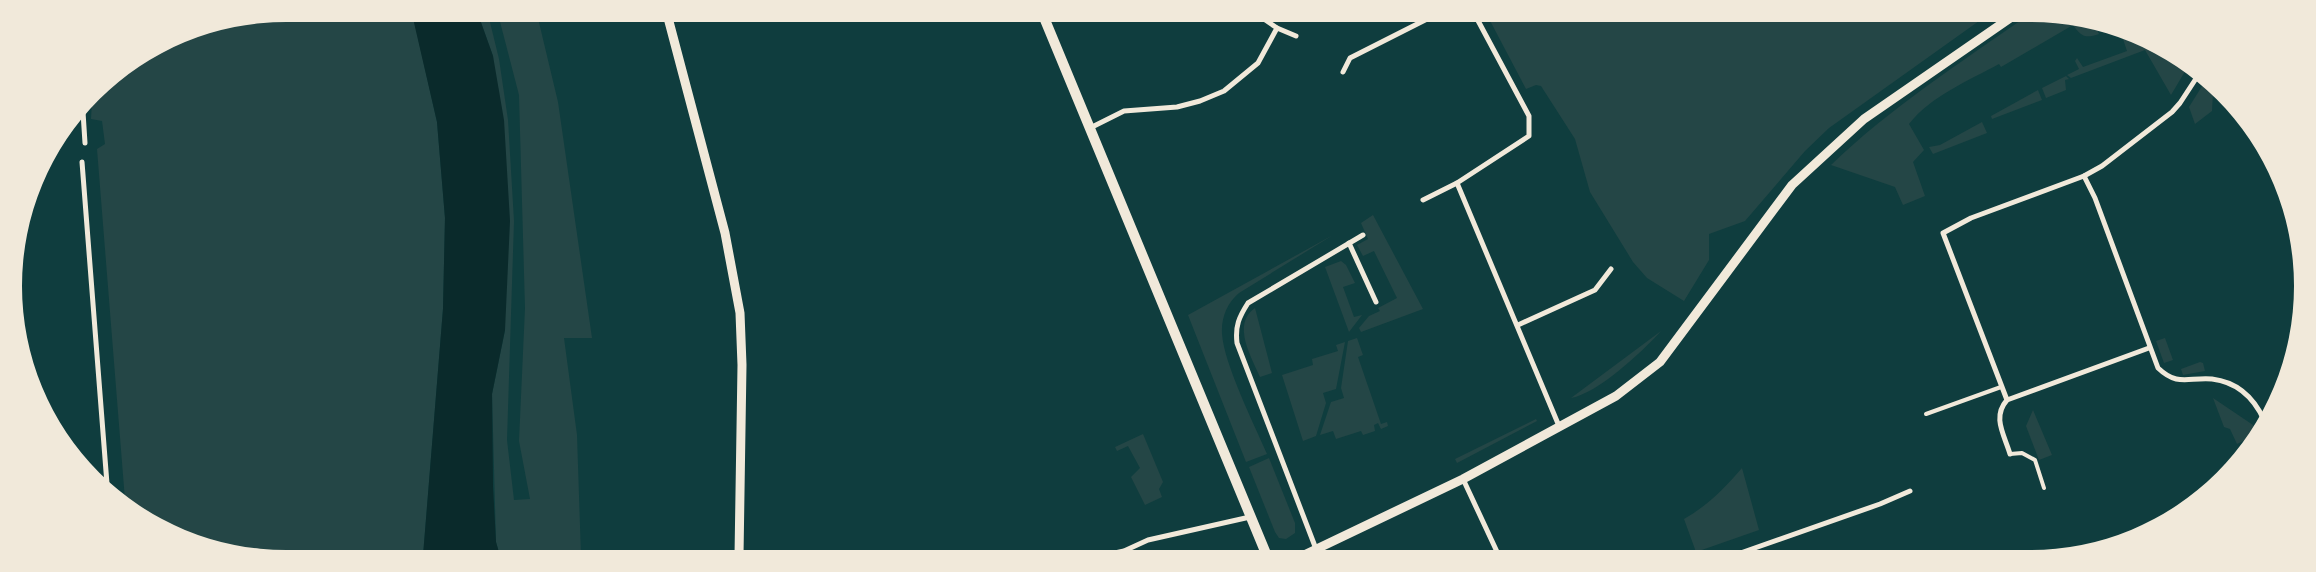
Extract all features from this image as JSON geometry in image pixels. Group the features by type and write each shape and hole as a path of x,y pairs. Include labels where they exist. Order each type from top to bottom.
{"main road":[{"path":"1046,22 1265,550"}],"street":[{"path":"669,22 725,233 740,313 742,365 739,550"},
{"path":"1267,22 1296,36"},
{"path":"1343,72 1350,58 1421,22"},
{"path":"1423,200 1457,183 1523,142 1529,136 1531,127 1529,116 1479,22"},
{"path":"1363,235 1248,302 1240,315 1235,329 1237,343 1316,549 1463,479 1616,396 1660,362 1771,211 1792,185 1819,158 1864,119 2004,22"},
{"path":"1090,128 1124,111 1177,107 1200,101 1224,91 1258,64 1277,28"},
{"path":"2007,400 1943,233 1971,218 2084,176 2102,166 2172,112 2194,81"},
{"path":"83,119 85,143"},
{"path":"82,162 107,479"},
{"path":"2084,176 2095,198 2158,368 2172,379 2185,381 2210,379 2234,386 2245,393 2260,414"},
{"path":"1457,183 1560,426"},
{"path":"1349,243 1376,302"},
{"path":"1518,326 1595,290 1611,269"},
{"path":"2010,454 1998,419 2000,408 2007,400 2149,348"},
{"path":"1463,479 1496,550"},
{"path":"1749,550 1880,504 1910,491"},
{"path":"1130,550 1148,540 1251,517"}],"lane":[{"path":"1926,414 2001,387"},
{"path":"2010,454 2022,453 2035,460 2044,488"}],"shaded area":[{"path":"414,22 437,122 445,218 443,309 423,550 286,550 218,541 169,522 125,494 97,149 105,144 102,121 91,119 92,108 126,77 154,58 201,36 218,31 269,23"},
{"path":"414,22 481,22 493,56 504,120 510,221 505,330 492,394 493,487 496,542 498,550 423,550 443,309 445,218 437,122"},
{"path":"481,22 490,22 499,59 508,120 514,221 507,440 514,500 530,499 519,441 525,308 519,95 500,22 539,22 558,102 592,338 564,338 577,435 581,550 498,550 496,542 492,394 505,330 493,56"},
{"path":"1491,22 1978,22 1829,128 1805,151 1745,221 1709,234 1709,260 1684,301 1647,278 1633,262 1590,192 1575,139 1541,86 1536,85 1526,89"},
{"path":"2018,22 2071,26 2001,67 1999,64 1939,97 1909,124 1924,150 1913,162 1925,196 1903,205 1895,187 1831,165 1877,124"},
{"path":"2074,27 2098,31 2099,34 2084,36"},
{"path":"2123,40 2162,58 2184,73 2171,95 2145,50 2071,78 2067,75 2079,69 2075,61 2077,58 2083,67 2127,51"},
{"path":"2066,76 2069,79 2065,80 2066,90 2046,98 2042,88"},
{"path":"2202,86 2213,97 2212,111 2195,124 2189,107"},
{"path":"2038,90 2042,100 1992,119 1991,116"},
{"path":"1982,122 1987,133 1933,154 1929,147 1940,145"},
{"path":"1373,215 1423,309 1361,332 1359,328 1369,316 1380,311 1378,308 1397,298 1374,251 1363,256 1357,245 1368,239 1361,223"},
{"path":"1333,235 1239,293 1231,301 1226,311 1222,334 1228,361 1240,394 1267,454 1246,462 1188,315"},
{"path":"1341,261 1346,265 1355,283 1343,287 1354,317 1362,315 1349,332 1325,267"},
{"path":"1255,308 1272,373 1260,377 1249,351 1244,332 1248,315"},
{"path":"1661,331 1619,371 1582,395 1571,398"},
{"path":"1357,338 1363,355 1358,357 1381,424 1387,422 1388,426 1381,429 1378,423 1374,425 1375,431 1363,435 1361,431 1336,439 1333,431 1320,435 1331,402 1344,398 1341,388 1348,341"},
{"path":"2165,338 2173,360 2164,363 2156,341"},
{"path":"1345,342 1336,389 1323,393 1326,403 1316,436 1303,441 1282,375 1313,365 1312,359 1338,351 1336,345"},
{"path":"2200,362 2203,363 2205,371 2183,375 2181,369"},
{"path":"2213,398 2253,425 2242,442 2237,444 2230,429 2224,427"},
{"path":"2033,410 2052,455 2039,460 2026,426"},
{"path":"1536,419 1537,421 1457,463 1455,459"},
{"path":"1143,434 1163,482 1159,489 1162,497 1145,505 1131,477 1140,468 1128,446 1117,451 1115,447"},
{"path":"1269,458 1295,523 1295,533 1286,539 1279,538 1275,532 1249,467"},
{"path":"1742,468 1759,530 1702,550 1695,550 1684,519 1729,483"}]}
